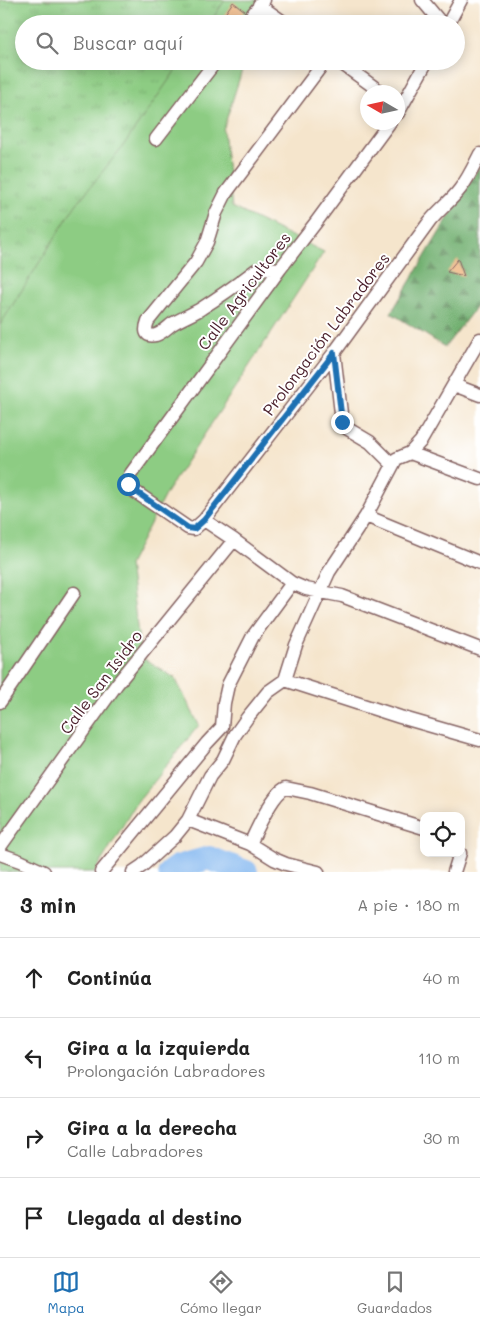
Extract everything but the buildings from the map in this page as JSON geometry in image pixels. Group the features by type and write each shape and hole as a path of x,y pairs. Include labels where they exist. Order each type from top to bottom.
{"street":[{"path":"422,0 434,15"},
{"path":"453,15 461,0"},
{"path":"252,15 262,2 276,15"},
{"path":"156,138 209,70"},
{"path":"280,269 274,267 256,270 211,302 160,333 151,336 146,333 148,321 196,262 207,242 216,213 226,193 318,70"},
{"path":"351,70 372,85"},
{"path":"405,98 422,70"},
{"name":"Calle Agricultores","path":"192,529 131,488 128,481 130,475 384,130"},
{"name":"Prolongación Labradores","path":"192,529 196,528 204,520 334,353 430,221 462,187 480,154"},
{"path":"133,872 175,836 188,820 210,776 223,760 235,735 257,704 268,692 285,680 296,646 329,572 366,516 396,459 410,452 421,441 480,339"},
{"path":"334,353 342,422 348,429 370,442 393,464"},
{"path":"454,385 480,395"},
{"path":"410,452 480,479"},
{"path":"366,516 480,563"},
{"path":"204,520 292,583 306,589 342,596 480,649"},
{"name":"Calle San Isidro","path":"0,847 117,684 234,540"},
{"path":"101,872 222,727 228,685 253,636 292,583"},
{"path":"0,702 74,593"},
{"path":"285,680 400,717 480,740"},
{"path":"222,727 235,735"},
{"path":"250,844 274,799 281,790 286,788 310,793 420,827"},
{"path":"188,820 250,844 286,864 318,872"},
{"path":"0,854 44,872"},
{"path":"454,872 459,857"}],"green space":[{"path":"0,0 265,0 260,15 15,15 15,70 242,70 223,130 232,207 324,252 166,493 129,565 141,657 175,678 199,725 137,802 95,872 0,872"},
{"path":"0,0 225,0 215,15 15,15 15,70 176,70 123,146 75,206 0,325"},
{"path":"480,165 480,302 445,347 391,313"}],"waterway":[{"path":"170,872 177,867 209,858 246,872"}],"route":[{"path":"128,484 188,528 194,529 204,520 334,353 342,422"}]}
